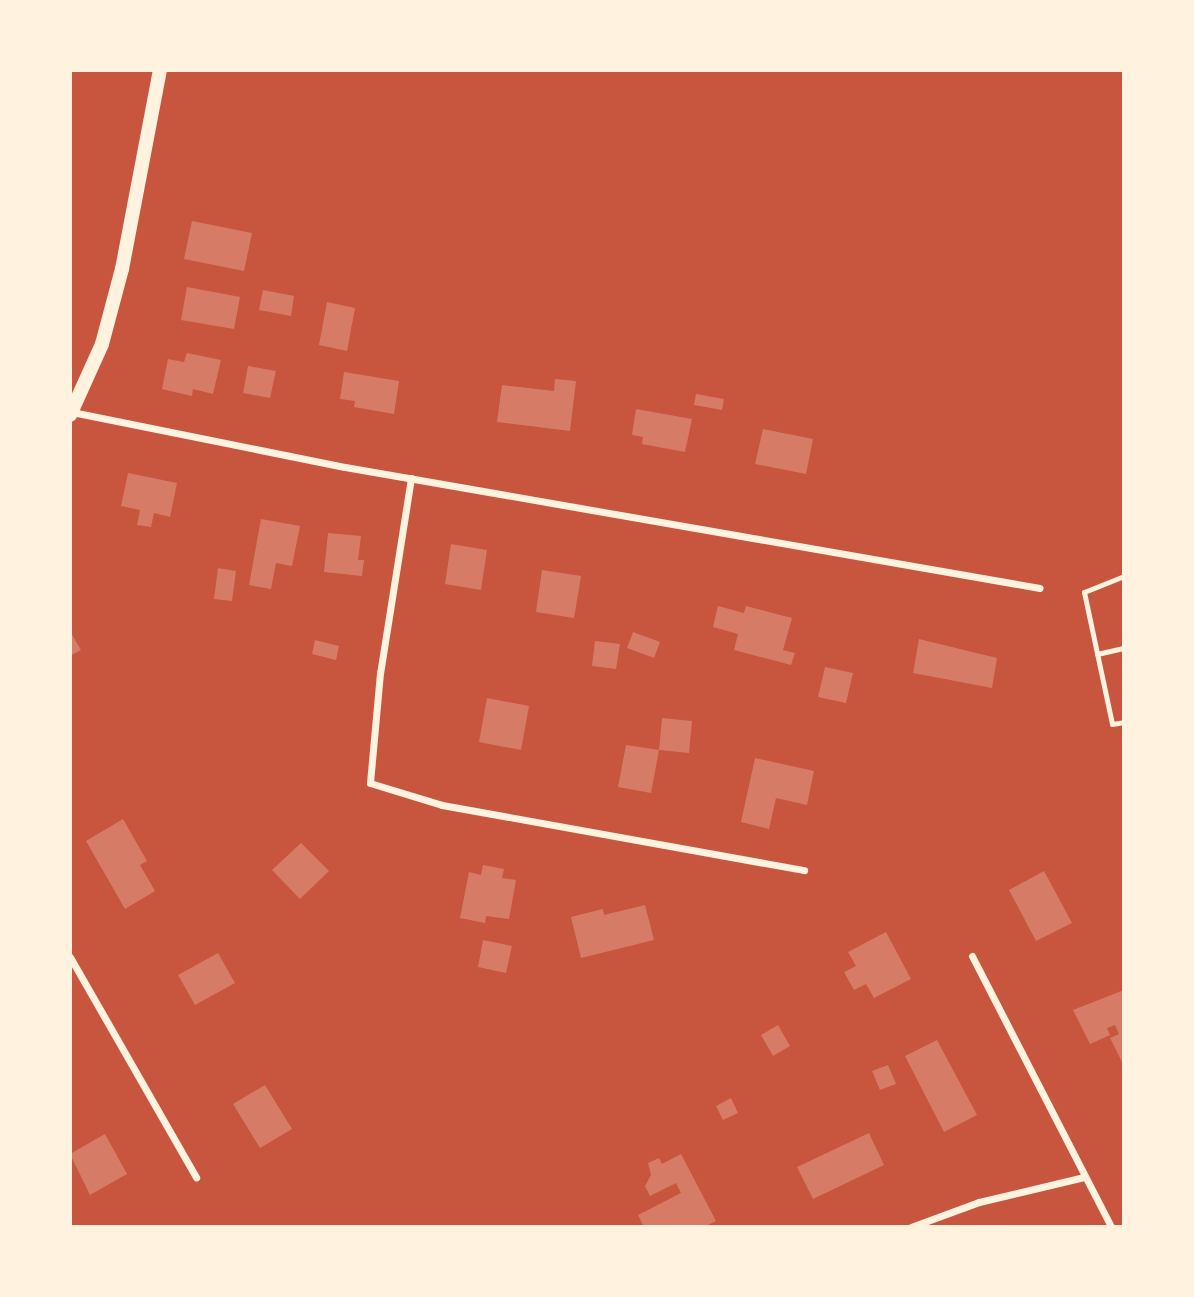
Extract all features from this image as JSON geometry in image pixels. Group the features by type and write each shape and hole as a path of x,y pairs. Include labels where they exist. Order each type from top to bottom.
{"main road":[{"path":"71,414 102,344 122,269 160,70"}],"street":[{"path":"71,414 411,478 1040,588"},
{"path":"411,478 380,673 370,783 454,808 804,870"},
{"path":"972,956 1111,1227"},
{"path":"70,957 196,1177"},
{"path":"911,1227 979,1202 1084,1177"}],"lane":[{"path":"1124,218 1124,264"},
{"path":"1124,576 1084,592 1112,724 1124,722"},
{"path":"1097,654 1124,648"}],"building":[{"path":"192,221 252,233 244,271 184,259"},
{"path":"187,287 240,297 234,329 181,320"},
{"path":"263,290 294,296 291,316 259,310"},
{"path":"327,302 355,308 347,351 319,345"},
{"path":"187,353 221,360 213,394 193,389 192,396 162,389 168,359 184,362"},
{"path":"248,366 276,371 270,398 243,393"},
{"path":"344,372 399,381 394,414 354,407 355,401 340,399"},
{"path":"555,379 576,381 570,431 497,422 502,385 554,391"},
{"path":"696,394 724,399 722,410 694,405"},
{"path":"636,409 692,419 685,452 642,444 643,437 632,435"},
{"path":"763,429 813,439 806,474 755,464"},
{"path":"128,473 177,483 170,517 154,513 151,527 137,525 140,510 121,506"},
{"path":"261,519 300,526 292,566 276,563 271,589 249,585"},
{"path":"328,533 361,536 358,560 364,560 362,576 324,572"},
{"path":"451,544 487,550 481,590 445,584"},
{"path":"218,568 236,571 232,601 214,599"},
{"path":"542,570 581,576 574,618 536,612"},
{"path":"718,606 744,613 746,606 792,618 783,650 795,653 791,665 734,650 738,634 713,627"},
{"path":"70,631 81,650 70,656"},
{"path":"633,632 660,642 654,658 627,648"},
{"path":"919,639 997,658 992,688 913,673"},
{"path":"315,640 339,646 336,660 312,654"},
{"path":"595,641 620,644 616,669 592,666"},
{"path":"825,667 853,673 846,703 818,697"},
{"path":"487,698 529,706 521,750 479,742"},
{"path":"662,718 692,721 689,753 659,750"},
{"path":"626,745 659,750 651,793 618,787"},
{"path":"755,758 814,771 807,805 776,798 769,829 741,822"},
{"path":"123,819 147,861 140,865 155,891 125,909 86,841"},
{"path":"301,843 329,871 300,899 272,870"},
{"path":"483,865 504,869 502,878 516,880 509,919 486,916 485,923 460,918 469,872 481,875"},
{"path":"1044,871 1072,923 1036,941 1009,890"},
{"path":"645,905 654,940 581,958 571,917 603,909 604,915"},
{"path":"886,932 911,979 874,998 866,984 854,990 844,972 856,966 848,952"},
{"path":"483,940 512,946 506,973 478,967"},
{"path":"218,953 235,983 195,1005 178,975"},
{"path":"1124,990 1122,1062 1110,1038 1119,1034 1115,1025 1107,1028 1110,1035 1090,1044 1073,1010"},
{"path":"778,1025 790,1046 773,1056 761,1035"},
{"path":"937,1040 977,1115 944,1132 905,1056"},
{"path":"888,1065 896,1084 880,1090 872,1071"},
{"path":"265,1085 292,1129 260,1148 233,1104"},
{"path":"731,1098 738,1113 723,1120 716,1106"},
{"path":"869,1133 884,1165 813,1199 797,1167"},
{"path":"105,1134 127,1174 90,1195 70,1154"},
{"path":"681,1154 716,1221 704,1227 644,1227 638,1215 681,1193 676,1183 650,1196 645,1186 651,1175 648,1163 659,1158 662,1164"}]}
